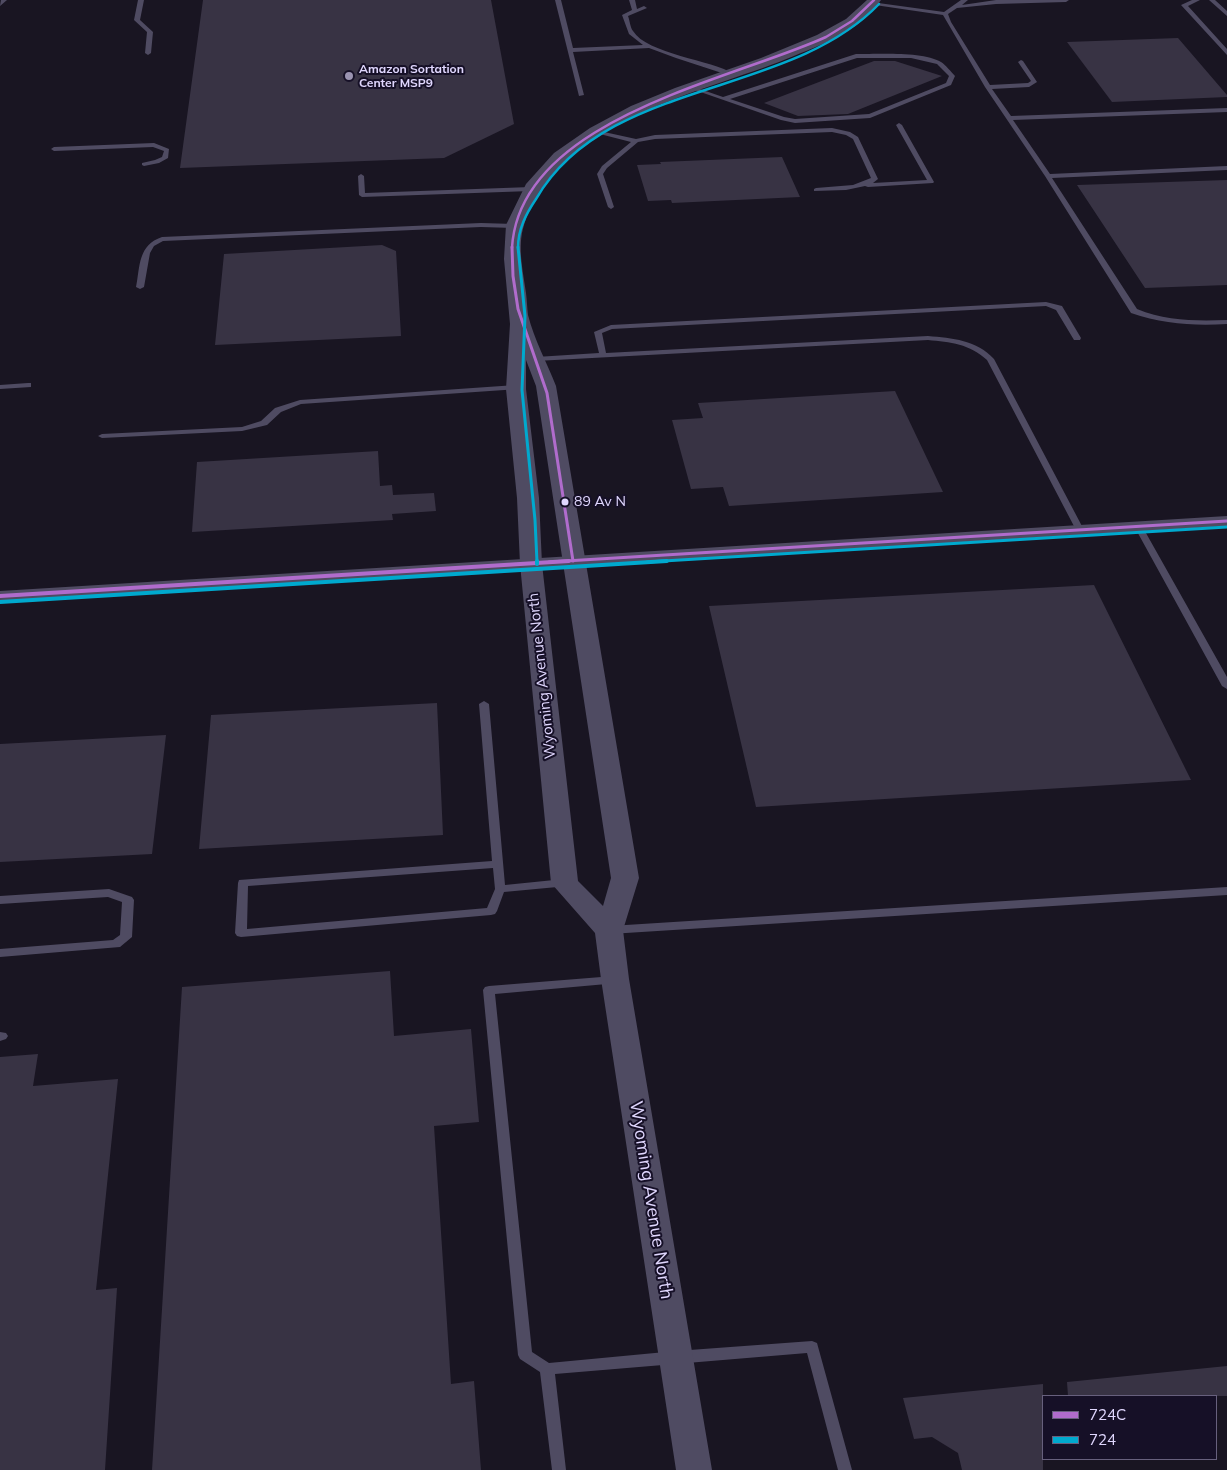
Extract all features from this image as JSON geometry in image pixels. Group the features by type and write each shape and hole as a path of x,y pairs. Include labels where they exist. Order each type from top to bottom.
{"street":[{"name":"Wyoming Avenue North","path":"565,883 531,564 532,538 516,387 519,315 512,244 514,226 531,189 549,167 595,132 629,112 812,42 846,24 861,14 873,2"},
{"name":"Wyoming Avenue North","path":"519,315 546,386 624,878 609,930 615,980 694,1470"},
{"path":"0,596 1227,521"},
{"path":"565,883 609,930"}],"lane":[{"path":"0,4 4,0"},
{"path":"141,0 137,20 150,32 148,53"},
{"path":"558,0 581,94"},
{"path":"632,0 635,10"},
{"path":"873,2 945,14 965,0"},
{"path":"954,8 996,2 1066,0"},
{"path":"1198,0 1184,5 1227,53"},
{"path":"1212,0 1227,14"},
{"path":"1220,6 1227,6"},
{"path":"644,8 625,14 630,31 650,46 731,74"},
{"path":"945,14 988,87 1048,176 1134,312 1154,320 1179,323 1227,322"},
{"path":"570,50 650,46"},
{"path":"692,88 723,99 783,119 796,121 870,116 949,84 952,76 939,63 925,58 911,56 856,56 723,99"},
{"path":"988,87 1029,85 1034,82 1021,62"},
{"path":"1008,118 1227,110"},
{"path":"816,190 930,182 899,125"},
{"path":"595,132 636,141 656,137 832,130 848,133 856,138 875,179 864,186"},
{"path":"610,207 600,174 604,167 636,141"},
{"path":"54,149 154,146 167,150 165,158 157,162 144,164"},
{"path":"1048,176 1227,168"},
{"path":"361,176 362,195 531,189"},
{"path":"140,287 146,253 151,245 162,239 514,226"},
{"path":"603,356 598,332 611,328 1046,304 1058,308 1077,338"},
{"path":"536,359 928,338 968,344 982,350 990,359 1080,530"},
{"path":"0,387 28,385"},
{"path":"102,436 242,429 264,423 278,410 300,402 516,387"},
{"path":"1138,526 1227,686"},
{"path":"484,704 498,864 500,889 491,911 241,933 243,883 498,864"},
{"path":"500,889 565,883"},
{"path":"609,930 1227,891"},
{"path":"0,900 109,893 128,900 126,937 116,944 0,953"},
{"path":"615,980 489,990 525,1355 547,1369 812,1347 845,1470"},
{"path":"547,1369 559,1470"}],"building":[{"name":"Amazon Sortation Center MSP9","path":"203,0 491,0 514,124 444,158 180,168"},
{"path":"1178,38 1227,97 1112,102 1067,42"},
{"path":"874,61 895,61 942,76 848,114 798,116 764,103"},
{"path":"782,157 800,197 672,203 671,200 648,201 637,165 661,164 660,162"},
{"path":"1227,180 1227,285 1145,288 1077,185"},
{"path":"382,245 396,251 401,336 215,345 224,254"},
{"path":"895,391 943,492 729,506 723,487 691,489 672,420 703,418 698,403"},
{"path":"378,451 380,486 392,485 393,495 434,493 436,511 392,514 393,520 192,532 197,462"},
{"path":"1094,585 1191,780 756,807 709,606"},
{"path":"437,703 443,835 199,849 211,715"},
{"path":"166,735 152,854 0,862 0,744"},
{"path":"390,971 394,1036 471,1029 479,1122 434,1126 451,1384 474,1381 481,1470 152,1470 182,987"},
{"path":"38,1054 33,1086 118,1079 96,1290 117,1288 105,1470 0,1470 0,1057"},
{"path":"1227,1366 1227,1396 1068,1395 1067,1382"},
{"path":"1043,1384 1043,1470 962,1470 958,1453 932,1437 914,1439 903,1398"}],"transit line":[{"name":"724C","path":"573,561 570,531 547,393 520,317 515,292 512,242 516,225 526,200 535,185 556,161 581,141 611,123 642,107 826,37 852,21 874,0"},
{"name":"724","path":"537,564 537,542 522,390 525,316 518,245 523,222 544,185 563,163 611,129 638,115 722,83 785,62 827,44 864,19 879,4"},
{"name":"724C","path":"0,596 1227,521"},
{"name":"724","path":"0,602 1227,527"}],"place":[{"name":"Amazon Sortation Center MSP9","path":"349,76"},
{"name":"89 Av N","path":"565,502"}]}
